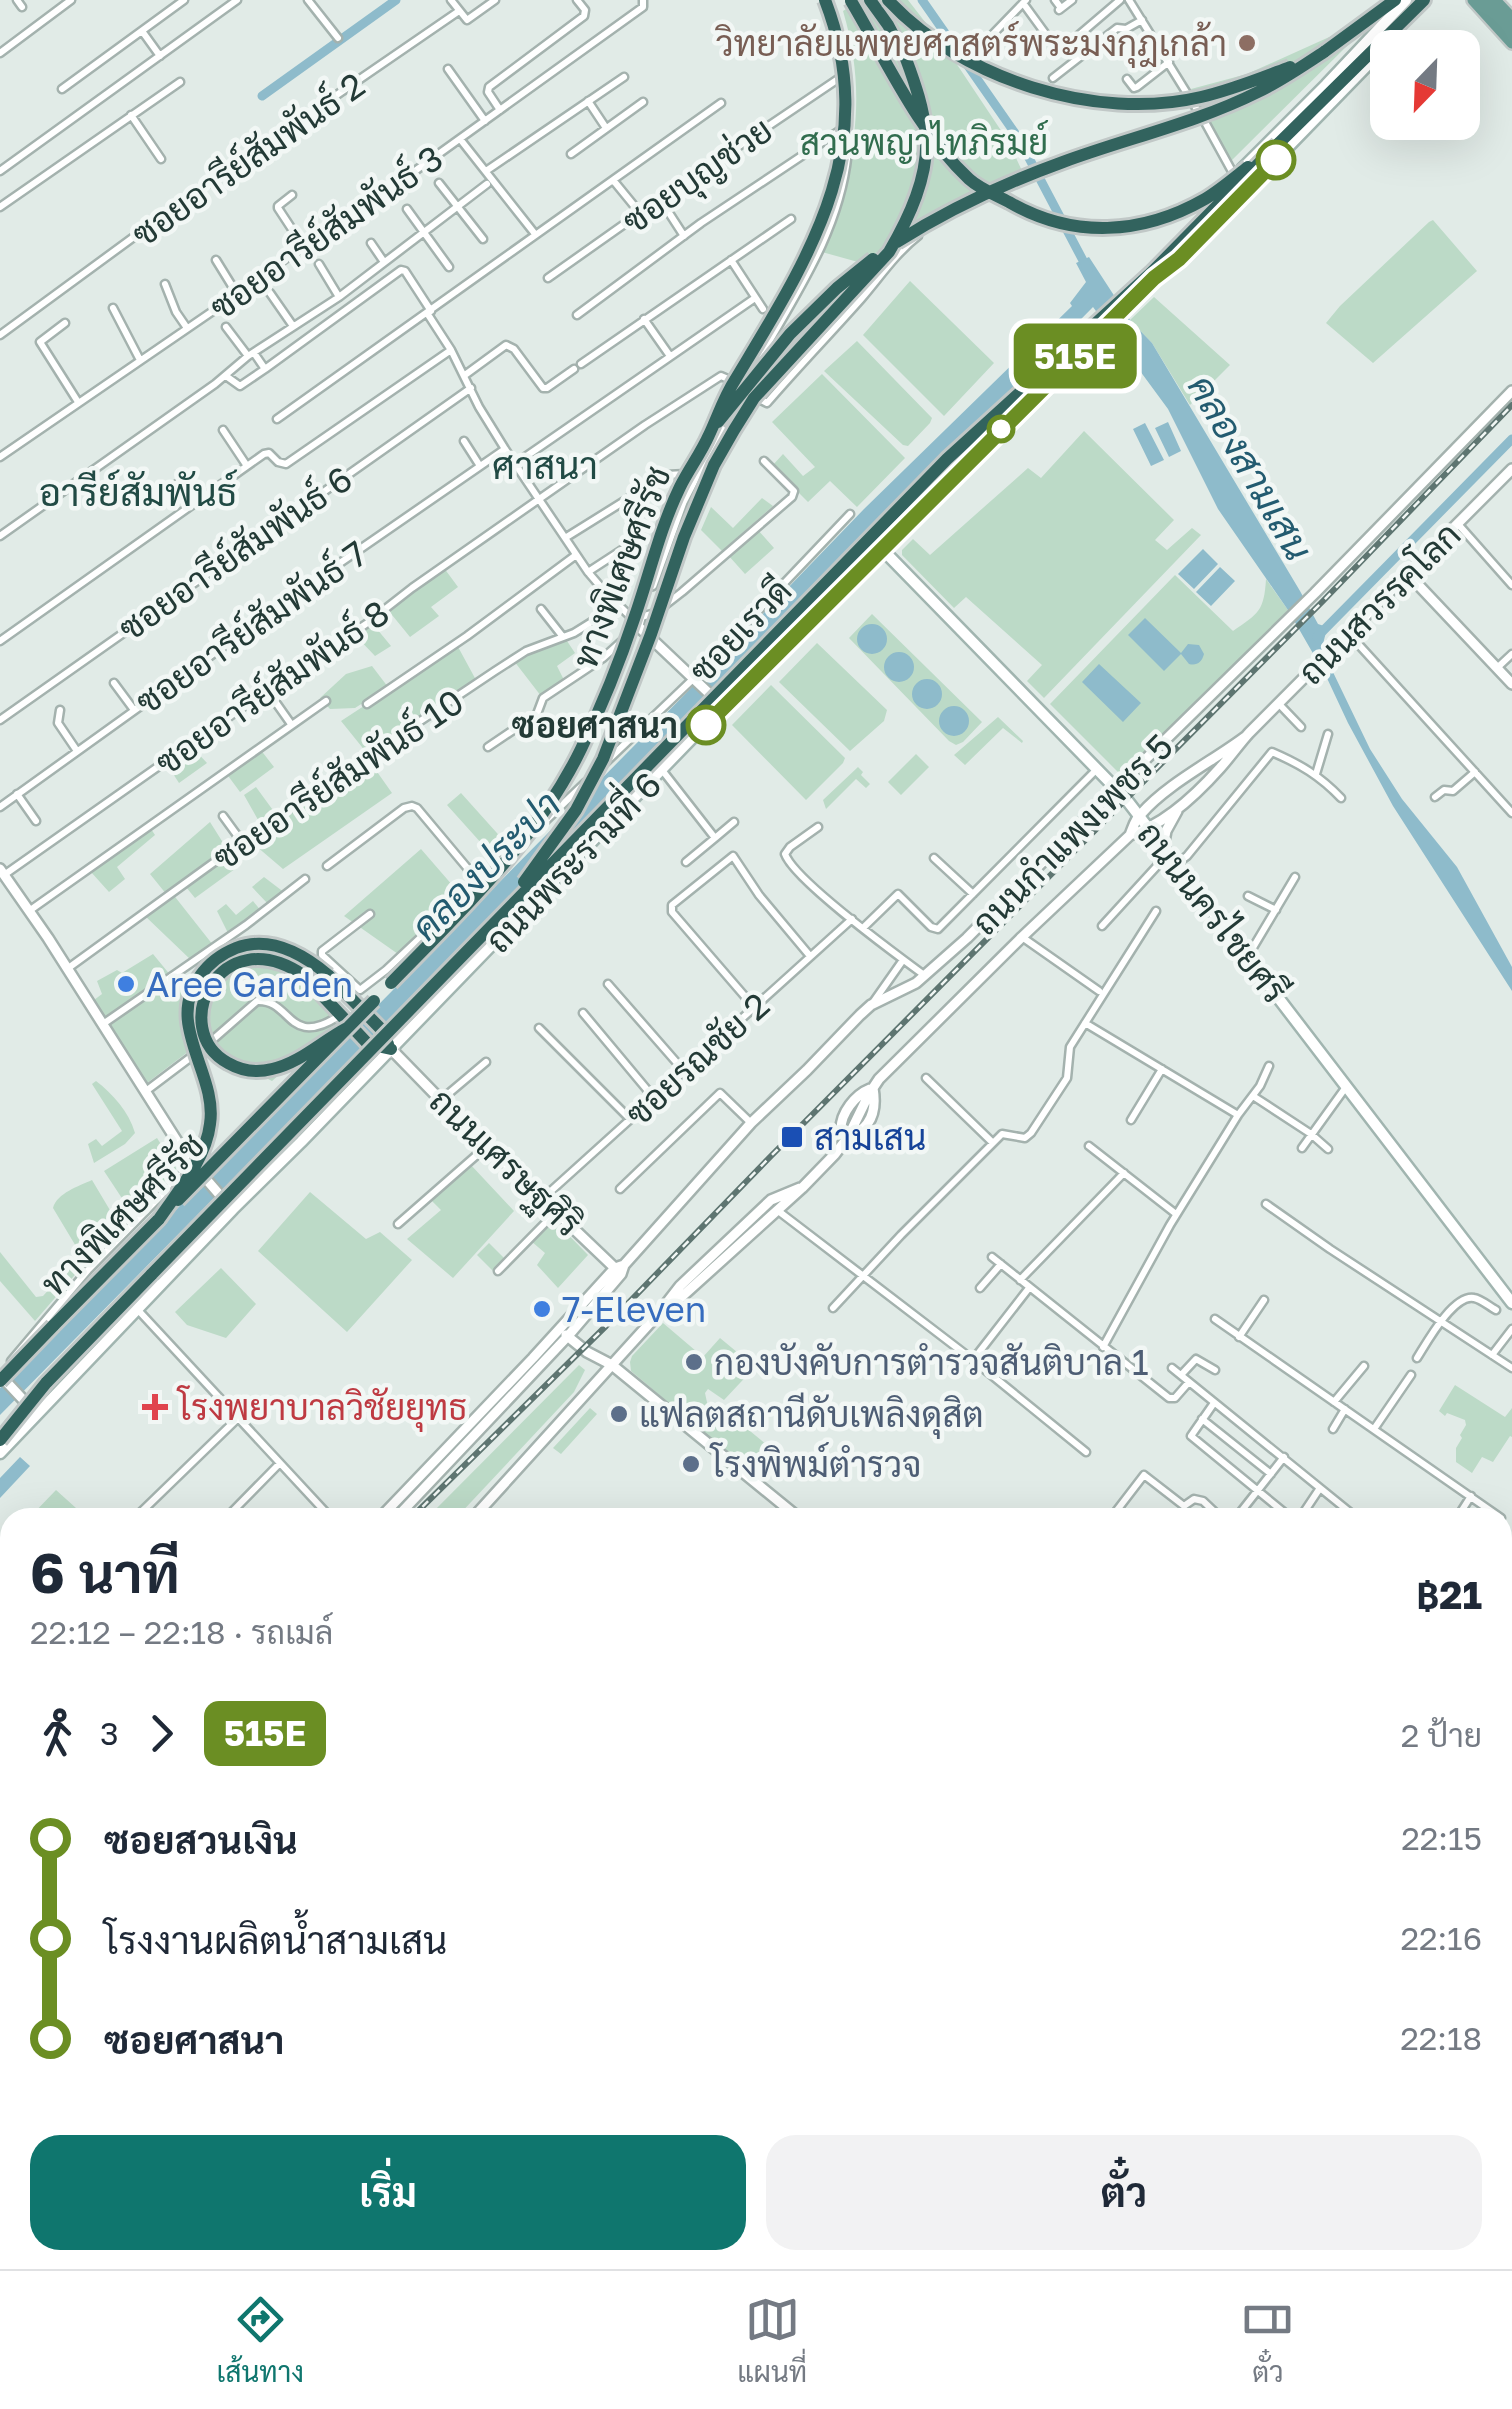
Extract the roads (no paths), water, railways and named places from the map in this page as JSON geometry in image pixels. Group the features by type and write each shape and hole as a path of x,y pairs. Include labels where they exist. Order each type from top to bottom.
{"highway":[{"path":"850,0 928,132 971,181 1027,212 1059,224 1099,228 1133,226 1166,218 1208,198 1278,144"},
{"name":"ทางพิเศษศรีรัช","path":"489,928 576,810 602,759 684,536 714,465 734,430 754,398 889,252 911,210 921,180 926,134 906,59 870,0"},
{"path":"888,0 934,40 984,69 1032,87 1124,104 1200,97 1324,52"},
{"path":"711,432 762,366 814,311 880,253 928,222 1000,186 1198,119 1261,91 1396,0"},
{"name":"ทางพิเศษศรีรัช","path":"0,1426 948,459 1152,273 1424,0"},
{"name":"ทางพิเศษศรีรัช","path":"1,1378 159,1219 345,1022 481,889 523,840 568,773 603,698 679,489 733,382 797,274 834,187 846,119 843,66 829,1"},
{"path":"159,1219 199,1157 209,1134 211,1097 187,1022 196,982 212,961 245,945 272,944 298,953 328,975 382,1030 391,1049"},
{"path":"345,1022 304,1056 276,1069 250,1071 220,1059 202,1028 203,1001 208,988 226,968 261,958 290,966 368,1044 391,1049"},
{"path":"0,1440 46,1383"}],"main road":[{"name":"ถนนพระรามที่ 6","path":"1154,278 1171,248 1235,176 1406,0"},
{"name":"ถนนพระรามที่ 6","path":"0,1453 723,706 1126,305 1179,259 1432,0"},
{"path":"1495,0 1512,18"},
{"path":"1478,1 1512,31"},
{"path":"1478,1 1512,43"},
{"name":"ถนนนครไชยศรี","path":"882,549 1117,787 1512,1302"}],"street":[{"path":"0,53 71,0"},
{"path":"62,89 184,0"},
{"path":"0,171 237,0"},
{"path":"308,0 338,38"},
{"path":"451,0 459,12"},
{"name":"ซอยอารีย์สัมพันธ์ 2","path":"0,335 236,164 459,12 469,19 495,0"},
{"path":"500,110 488,92 489,87 584,16 585,10 578,0"},
{"name":"ซอยอารีย์สัมพันธ์ 3","path":"0,457 369,204 643,7 644,0"},
{"path":"1055,0 1060,9 1072,0"},
{"path":"1072,41 1120,0"},
{"path":"1130,0 1235,176"},
{"path":"639,621 670,532 696,474 824,240 834,214 849,125 846,73 829,1"},
{"path":"992,34 1024,2 1050,40"},
{"path":"1052,78 1117,28 1126,29 1142,20"},
{"path":"142,31 160,56"},
{"path":"1127,79 1137,88 1169,62"},
{"path":"448,69 485,121"},
{"name":"ซอยบุญช่วย","path":"548,278 846,73"},
{"path":"486,171 624,77"},
{"path":"0,208 180,82"},
{"path":"588,101 606,128"},
{"path":"571,154 643,102"},
{"path":"277,418 721,103"},
{"path":"131,114 161,159"},
{"path":"577,315 684,236 849,125"},
{"path":"460,138 535,234"},
{"path":"613,180 640,213"},
{"path":"439,184 484,238"},
{"path":"0,536 226,376 251,354 338,296 487,184"},
{"path":"292,195 278,208 303,246"},
{"path":"660,199 684,236"},
{"path":"407,209 450,266"},
{"path":"742,386 767,403 908,244 951,211"},
{"path":"465,376 506,345 514,349 543,388 547,388 791,219"},
{"path":"371,243 384,262"},
{"path":"216,260 237,294"},
{"path":"731,260 763,309"},
{"path":"318,264 338,296"},
{"path":"226,376 240,386 401,270 405,271 504,450 588,572 723,706"},
{"path":"165,284 187,328"},
{"path":"270,292 294,326"},
{"path":"515,464 755,298"},
{"path":"113,308 140,360"},
{"path":"644,319 670,356"},
{"path":"65,323 40,342 78,402"},
{"path":"226,326 265,368"},
{"path":"0,641 266,453 286,464 450,350"},
{"name":"ซอยอารีย์สัมพันธ์ 8","path":"2,872 366,624 645,425 721,376 742,386"},
{"name":"ซอยอารีย์สัมพันธ์ 6","path":"0,720 470,388"},
{"name":"ถนนกำแพงเพชร 5","path":"405,1508 751,1124 871,1005 908,988 968,938 1315,593 1512,390"},
{"path":"222,430 247,466"},
{"path":"464,441 480,466"},
{"name":"ซอยอารีย์สัมพันธ์ 7","path":"0,807 504,450"},
{"path":"488,746 537,714 543,698 604,658 639,621 682,592 792,497 794,492 764,461"},
{"name":"ถนนสวรรคโลก","path":"1150,829 1218,770 1245,737 1512,468"},
{"path":"566,538 666,475 696,474"},
{"path":"178,484 192,504"},
{"name":"ซอยเรวดี","path":"370,914 322,951 360,990 386,970 694,680 850,514"},
{"path":"1458,524 1512,585"},
{"path":"588,572 634,542"},
{"path":"366,704 576,555"},
{"path":"1408,574 1512,684"},
{"name":"ซอยอารีย์สัมพันธ์ 10","path":"66,970 242,842 521,654 563,637 619,605"},
{"path":"541,609 563,637"},
{"path":"1347,637 1512,813"},
{"path":"1497,668 1512,654"},
{"path":"114,683 134,710"},
{"path":"267,690 291,724"},
{"path":"29,910 326,701"},
{"path":"1279,704 1301,727"},
{"path":"60,710 58,722 78,750"},
{"path":"1316,774 1328,734"},
{"name":"ถนนสวรรคโลก","path":"1138,816 1179,781 1245,737"},
{"path":"1176,864 1272,752 1316,774 1340,798"},
{"path":"863,928 898,894 938,929 1098,768"},
{"path":"662,770 715,838"},
{"path":"1435,797 1444,790 1453,790 1475,772"},
{"path":"18,794 36,821"},
{"path":"1102,926 1166,851 1166,832 1181,804"},
{"path":"327,866 408,805 417,808 479,882"},
{"path":"223,816 242,842"},
{"path":"848,1137 840,1130 844,1115 864,1091 873,1088 904,1052 1130,835 1138,816"},
{"path":"686,862 734,822"},
{"path":"818,827 790,847 785,854 787,860 809,884 925,976"},
{"path":"1130,835 1150,829"},
{"path":"754,1007 672,912 672,905 733,856 759,895 810,956"},
{"path":"934,858 973,894"},
{"path":"2,872 193,1164 233,1209"},
{"path":"1248,958 1295,878"},
{"path":"102,1024 246,925 305,879"},
{"path":"1248,896 1276,910"},
{"path":"833,1308 993,1143 1006,1133 1024,1138 1031,1133 1067,1078 1070,1047 1156,911"},
{"name":"ซอยรณชัย 2","path":"542,1199 852,919"},
{"path":"1022,937 1099,991"},
{"path":"871,1005 904,960"},
{"path":"608,984 684,1071"},
{"path":"146,1091 257,1001 268,1002 306,1028 345,1022"},
{"path":"583,1013 654,1098"},
{"path":"1085,1023 1238,1115"},
{"path":"539,1028 631,1119"},
{"name":"ถนนเศรษฐศิริ","path":"391,1049 542,1199 620,1269"},
{"path":"441,1100 486,1062"},
{"path":"1103,1347 1176,1214 1260,1086 1269,1066"},
{"path":"1130,1120 1162,1069"},
{"path":"926,1078 993,1143"},
{"path":"1302,1148 1347,1086"},
{"path":"659,1313 802,1188 848,1137 860,1133 873,1116 873,1088"},
{"path":"620,1189 720,1094 751,1124"},
{"path":"1252,1096 1328,1149"},
{"path":"398,1224 487,1146"},
{"path":"1089,1146 1176,1214"},
{"path":"37,1416 1,1378 88,1270 193,1164"},
{"path":"1020,1280 1124,1173"},
{"path":"482,1508 680,1286 770,1200 802,1188"},
{"path":"1266,1204 1512,1368"},
{"path":"777,1210 1086,1452"},
{"path":"498,1271 556,1212"},
{"path":"992,1257 1169,1398 1175,1398 1189,1382"},
{"path":"980,1288 1001,1264"},
{"path":"973,1360 1030,1288"},
{"path":"1417,1358 1441,1320 1461,1302 1470,1297 1496,1310"},
{"path":"1240,1337 1264,1300"},
{"path":"138,1310 322,1508"},
{"path":"1215,1320 1488,1508"},
{"path":"1492,1354 1512,1330"},
{"path":"564,1333 587,1352 612,1364 788,1508"},
{"name":"ถนนกำแพงเพชร 5","path":"390,1508 564,1333"},
{"path":"1180,1375 1196,1358 1214,1370"},
{"path":"1334,1402 1364,1366"},
{"path":"1172,1368 1345,1508"},
{"path":"1374,1430 1411,1375"},
{"path":"1214,1402 1191,1433 1192,1439 1279,1508"},
{"path":"1333,1429 1345,1410"},
{"path":"146,1508 238,1418"},
{"path":"1202,1419 1271,1474"},
{"path":"1244,1508 1284,1457"},
{"path":"236,1508 280,1463"},
{"path":"1119,1508 1144,1475 1184,1506 1194,1499 1208,1508"},
{"path":"1307,1508 1320,1488"},
{"path":"1463,1508 1471,1496"}],"water":[{"path":"1089,257 1130,320 1152,343 1318,624 1324,626 1323,644 1331,668 1370,749 1402,799 1457,867 1512,967 1512,991 1393,806 1326,676 1288,610 1218,509 1168,409 1093,307 0,1415 0,1388 864,509 1072,306 1070,303 1086,282 1076,263"},
{"path":"1168,422 1181,451 1169,457 1155,428"},
{"path":"1145,423 1164,460 1151,466 1133,429"},
{"path":"1203,549 1218,564 1194,589 1178,574"},
{"path":"1220,567 1235,581 1211,606 1196,592"},
{"path":"1145,618 1181,653 1188,644 1199,645 1204,654 1200,661 1189,664 1181,654 1164,671 1128,635"},
{"path":"872,624 883,628 887,639 883,650 872,654 861,650 857,639 861,628"},
{"path":"899,652 910,656 914,667 910,678 899,682 888,678 884,667 888,656"},
{"path":"1099,664 1141,703 1123,722 1082,682"},
{"path":"927,679 938,683 942,694 938,705 927,709 916,705 912,694 916,683"},
{"path":"954,706 965,710 969,721 965,732 954,736 943,732 939,721 943,710"},
{"path":"20,1457 30,1466 0,1498 0,1478"}],"waterway":[{"path":"262,96 396,0"},
{"name":"คลองสามเสน","path":"922,0 1019,139 1088,270"},
{"path":"1317,637 1512,439"}],"railway":[{"path":"421,1508 606,1326 1512,405"}],"place":[{"name":"วิทยาลัยแพทยศาสตร์พระมงกุฎเกล้า","path":"1247,43"},
{"name":"ซอยศาสนา","path":"706,725"},
{"name":"Aree Garden","path":"126,984"},
{"name":"สามเสน","path":"792,1137"},
{"name":"7-Eleven","path":"542,1309"},
{"name":"กองบังคับการตำรวจสันติบาล 1","path":"694,1362"},
{"name":"โรงพยาบาลวิชัยยุทธ","path":"155,1407"},
{"name":"แฟลตสถานีดับเพลิงดุสิต","path":"619,1414"},
{"name":"โรงพิพม์ตำรวจ","path":"691,1464"}],"district":[{"name":"ศาสนา","path":"545,464"},
{"name":"อารีย์สัมพันธ์","path":"138,491"}],"park label":[{"name":"สวนพญาไทภิรมย์","path":"924,142"}],"water label":[{"name":"คลองประปา","path":"485,865"}]}
